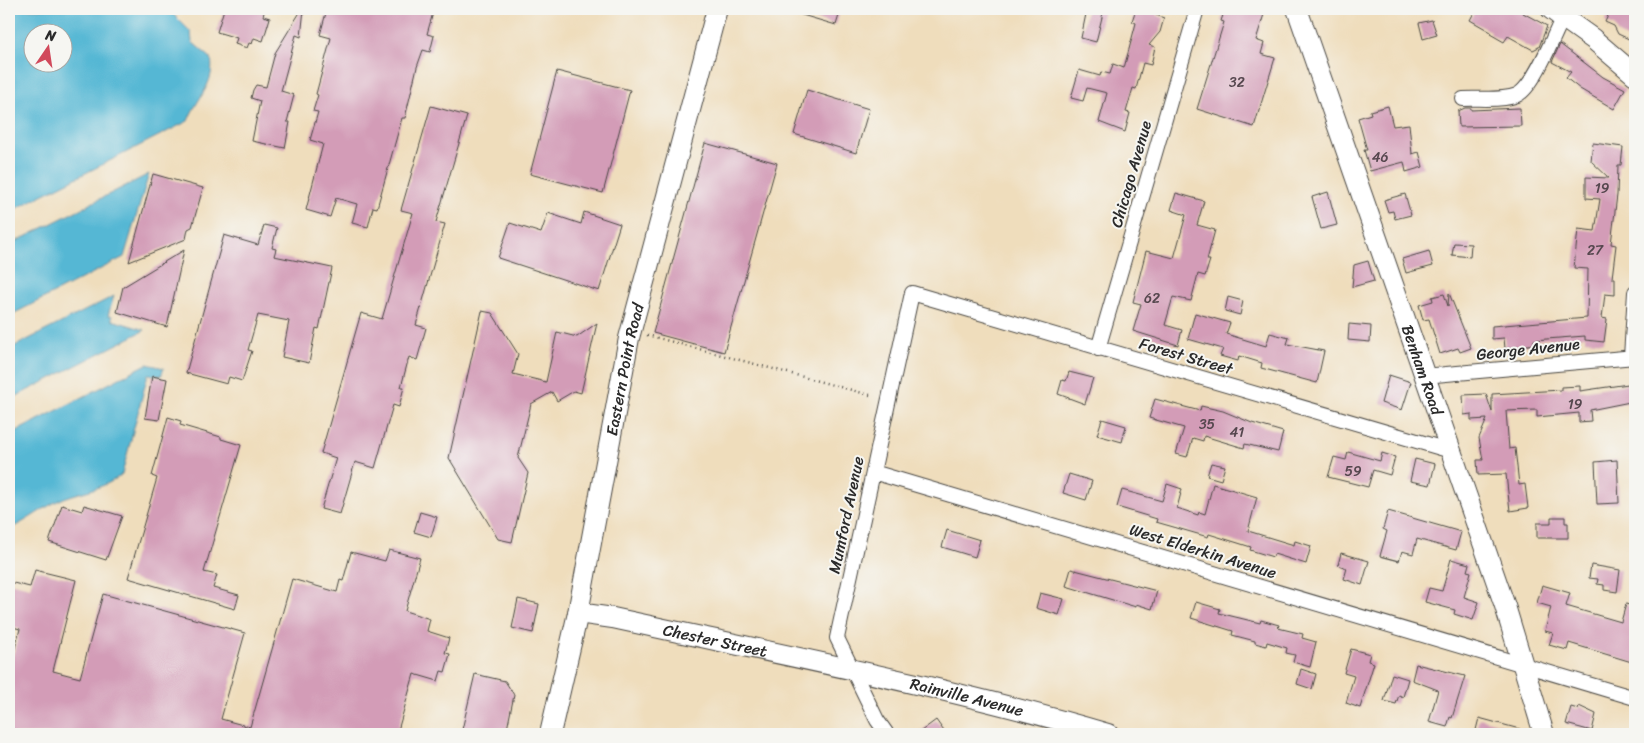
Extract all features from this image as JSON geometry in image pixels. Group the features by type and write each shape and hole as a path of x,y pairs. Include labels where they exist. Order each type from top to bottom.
{"main road":[{"name":"Eastern Point Road","path":"550,734 578,613 629,338 716,9"},
{"name":"Benham Road","path":"1297,9 1451,451 1524,666 1544,734"},
{"path":"1557,13 1635,75"},
{"name":"Chester Street","path":"578,613 613,618 854,671"},
{"name":"Rainville Avenue","path":"854,671 956,694 1108,734"}],"street":[{"name":"Chicago Avenue","path":"1098,349 1197,9"},
{"path":"1463,99 1512,96 1522,92 1532,79 1557,13"},
{"path":"1633,357 1635,292"},
{"name":"Forest Street","path":"912,293 1451,451"},
{"name":"Mumford Avenue","path":"887,734 877,720 837,638 912,293"},
{"name":"George Avenue","path":"1424,376 1633,357"},
{"name":"West Elderkin Avenue","path":"873,472 1635,698"}],"path":[{"path":"647,335 870,395"}],"water":[{"path":"9,9 157,9 174,15 191,32 192,42 211,58 211,76 188,121 9,212"},
{"path":"149,174 124,257 9,316 9,245"},
{"path":"114,296 108,315 112,316 112,320 145,330 9,400 9,349"},
{"path":"147,364 164,368 161,376 148,374 122,474 102,486 57,501 9,529 9,435"}],"building":[{"path":"224,9 265,9 263,16 270,18 263,41 254,38 252,44 249,43 247,48 235,44 237,38 217,32"},
{"path":"302,9 304,9 301,37 296,35 281,91 294,95 287,122 290,122 285,148 252,141 260,101 251,98 253,90 256,85 266,87 275,53"},
{"path":"327,9 434,9 427,34 434,36 430,52 423,50 405,118 402,118 377,208 373,207 368,227 352,223 357,204 336,198 330,217 306,210 323,144 310,140 318,112 313,111 318,95 316,94 331,38 320,35"},
{"path":"792,9 841,9 836,25 792,12"},
{"path":"1087,9 1104,9 1096,42 1081,38"},
{"path":"1136,9 1158,9 1156,15 1164,18 1160,32 1149,45 1155,47 1151,65 1143,63 1136,89 1133,88 1126,112 1130,113 1125,132 1099,122 1107,93 1087,88 1083,101 1071,98 1079,70 1100,76 1101,72 1110,74 1113,64 1124,68 1136,23 1132,21"},
{"path":"1225,9 1256,9 1265,11 1256,40 1264,43 1261,54 1275,58 1254,127 1197,109 1224,22 1221,21"},
{"path":"1476,9 1525,9 1523,13 1547,26 1539,47 1533,50 1508,36 1504,42 1490,34 1491,32 1470,20"},
{"path":"1611,9 1635,9 1635,30 1631,40 1618,34 1614,26 1605,22"},
{"path":"1432,20 1437,35 1423,39 1419,23"},
{"path":"1560,44 1603,77 1625,89 1614,109 1580,89 1566,78 1571,72 1552,62"},
{"path":"557,71 630,90 603,193 530,174"},
{"path":"807,90 869,109 856,153 794,134"},
{"path":"431,106 467,116 436,222 445,224 416,325 426,328 417,360 409,357 401,387 404,387 399,407 393,405 375,468 355,462 340,514 321,509 336,458 321,453 361,313 382,319 413,213 401,210"},
{"path":"1388,106 1393,126 1409,124 1412,154 1419,152 1423,167 1406,172 1404,162 1370,171 1364,150 1367,150 1358,118 1371,114 1370,111"},
{"path":"1471,108 1471,110 1520,108 1521,126 1459,127 1458,111"},
{"path":"705,143 777,163 724,352 653,333"},
{"path":"1593,143 1623,147 1621,165 1618,165 1617,195 1611,244 1616,245 1612,278 1615,278 1615,295 1605,294 1602,318 1607,319 1604,342 1585,340 1585,336 1534,340 1534,344 1505,349 1504,338 1492,339 1492,326 1587,318 1588,269 1574,268 1578,229 1595,231 1600,199 1586,198 1586,177 1609,178 1591,161"},
{"path":"153,174 203,188 192,227 188,229 186,239 129,262"},
{"path":"1328,192 1337,225 1321,229 1312,197"},
{"path":"1176,193 1204,201 1197,225 1215,230 1205,276 1198,274 1191,301 1173,297 1165,325 1182,330 1178,345 1133,331 1141,304 1133,302 1146,251 1174,258 1186,215 1171,210"},
{"path":"1405,194 1411,215 1395,219 1393,211 1388,212 1384,200"},
{"path":"584,212 620,224 599,291 498,258 510,223 541,233 548,213 581,224"},
{"path":"264,225 277,228 272,248 276,249 274,256 332,268 319,329 316,328 309,363 282,357 289,321 258,315 248,350 252,351 242,381 229,377 227,384 186,373 224,235 258,245"},
{"path":"1454,243 1471,244 1470,257 1452,255"},
{"path":"184,250 167,327 117,312 123,287"},
{"path":"1429,251 1433,266 1406,273 1402,259"},
{"path":"1368,261 1374,281 1352,287 1354,265"},
{"path":"1449,293 1471,348 1460,352 1458,348 1440,354 1429,319 1423,320 1419,305 1433,301 1432,297 1444,294 1448,306"},
{"path":"1228,297 1243,301 1240,315 1225,311"},
{"path":"482,311 492,313 518,354 513,374 546,382 557,332 577,337 597,323 581,393 574,391 557,401 552,392 531,404 518,458 528,473 512,542 498,539 449,458"},
{"path":"1195,313 1230,323 1226,334 1266,346 1270,333 1289,338 1287,344 1324,351 1317,383 1261,368 1262,363 1239,356 1238,361 1220,356 1223,349 1188,339"},
{"path":"1349,324 1371,326 1370,342 1348,340"},
{"path":"1069,372 1093,378 1085,404 1058,394 1062,380 1066,381"},
{"path":"1389,375 1411,382 1402,410 1381,403"},
{"path":"152,376 167,379 159,420 145,418"},
{"path":"1635,383 1635,401 1590,410 1591,421 1579,422 1579,413 1537,417 1537,410 1506,411 1509,449 1515,448 1519,485 1525,484 1528,508 1510,511 1506,474 1478,475 1477,460 1483,460 1479,438 1487,419 1471,420 1471,414 1464,415 1463,395 1486,394 1492,412 1492,394 1561,390 1561,387 1580,386 1580,391"},
{"path":"1155,399 1200,411 1201,406 1223,411 1252,423 1283,432 1278,452 1245,444 1244,448 1204,436 1203,441 1193,438 1187,457 1176,454 1184,428 1149,418"},
{"path":"168,417 181,421 180,425 241,445 204,572 217,575 213,588 239,595 235,609 128,578 157,478 152,476"},
{"path":"1102,419 1126,426 1122,442 1097,435"},
{"path":"1348,452 1380,461 1382,453 1395,457 1390,475 1373,470 1368,487 1328,477 1334,457 1346,460"},
{"path":"1415,459 1435,464 1430,485 1410,481"},
{"path":"1617,460 1619,503 1597,504 1595,462"},
{"path":"1211,463 1225,466 1221,480 1207,476"},
{"path":"1069,474 1092,481 1086,500 1063,493"},
{"path":"1167,484 1182,489 1177,508 1198,515 1199,512 1205,514 1213,484 1257,497 1248,531 1294,545 1295,541 1311,546 1306,564 1274,554 1273,557 1250,550 1251,547 1209,534 1208,537 1156,522 1157,519 1117,507 1122,490 1162,501"},
{"path":"62,505 82,511 84,505 122,516 106,560 49,542"},
{"path":"1388,511 1461,532 1456,550 1417,539 1413,554 1402,551 1399,561 1380,556 1387,531 1383,529"},
{"path":"420,512 437,517 431,537 414,532"},
{"path":"1551,517 1565,517 1565,523 1568,523 1568,538 1537,538 1537,523 1551,523"},
{"path":"947,530 980,540 975,557 942,547"},
{"path":"389,550 420,558 405,611 430,619 427,631 449,638 445,653 450,654 445,672 441,671 438,681 414,674 397,734 9,734 9,658 12,659 20,629 9,626 9,582 30,587 35,570 76,580 53,671 80,678 103,594 245,633 221,719 250,727 292,579 337,592 340,580 343,581 351,552 385,561"},
{"path":"1341,553 1369,561 1362,585 1344,579 1347,568 1338,565"},
{"path":"1451,559 1469,564 1467,571 1471,572 1464,597 1479,602 1473,620 1454,614 1455,610 1425,602 1429,588 1442,591"},
{"path":"1591,565 1620,570 1617,592 1604,590 1604,585 1597,584 1598,579 1589,578"},
{"path":"1071,569 1157,591 1152,609 1136,604 1136,607 1066,586"},
{"path":"1542,585 1570,593 1566,606 1621,622 1626,604 1635,607 1635,663 1569,643 1567,650 1549,645 1553,633 1545,631 1551,607 1537,603"},
{"path":"1040,593 1064,599 1059,615 1036,608"},
{"path":"518,599 539,604 533,633 512,628"},
{"path":"1196,602 1220,609 1219,613 1260,623 1261,620 1279,625 1278,628 1303,634 1302,638 1316,642 1310,667 1293,662 1295,655 1286,653 1287,648 1267,642 1266,646 1255,643 1255,641 1232,635 1233,631 1191,618"},
{"path":"1351,649 1370,654 1368,661 1374,663 1360,708 1346,703 1354,676 1344,673"},
{"path":"1416,664 1465,676 1452,718 1450,717 1447,727 1429,722 1438,690 1412,680"},
{"path":"1301,669 1316,674 1312,689 1297,684"},
{"path":"475,674 505,681 514,695 506,734 461,734"},
{"path":"1392,674 1408,679 1403,697 1399,695 1396,704 1384,701"},
{"path":"1579,706 1596,714 1592,731 1566,724 1571,707 1578,709"},
{"path":"1479,718 1527,731 1526,734 1475,734"},
{"path":"936,720 946,734 917,734"}]}
